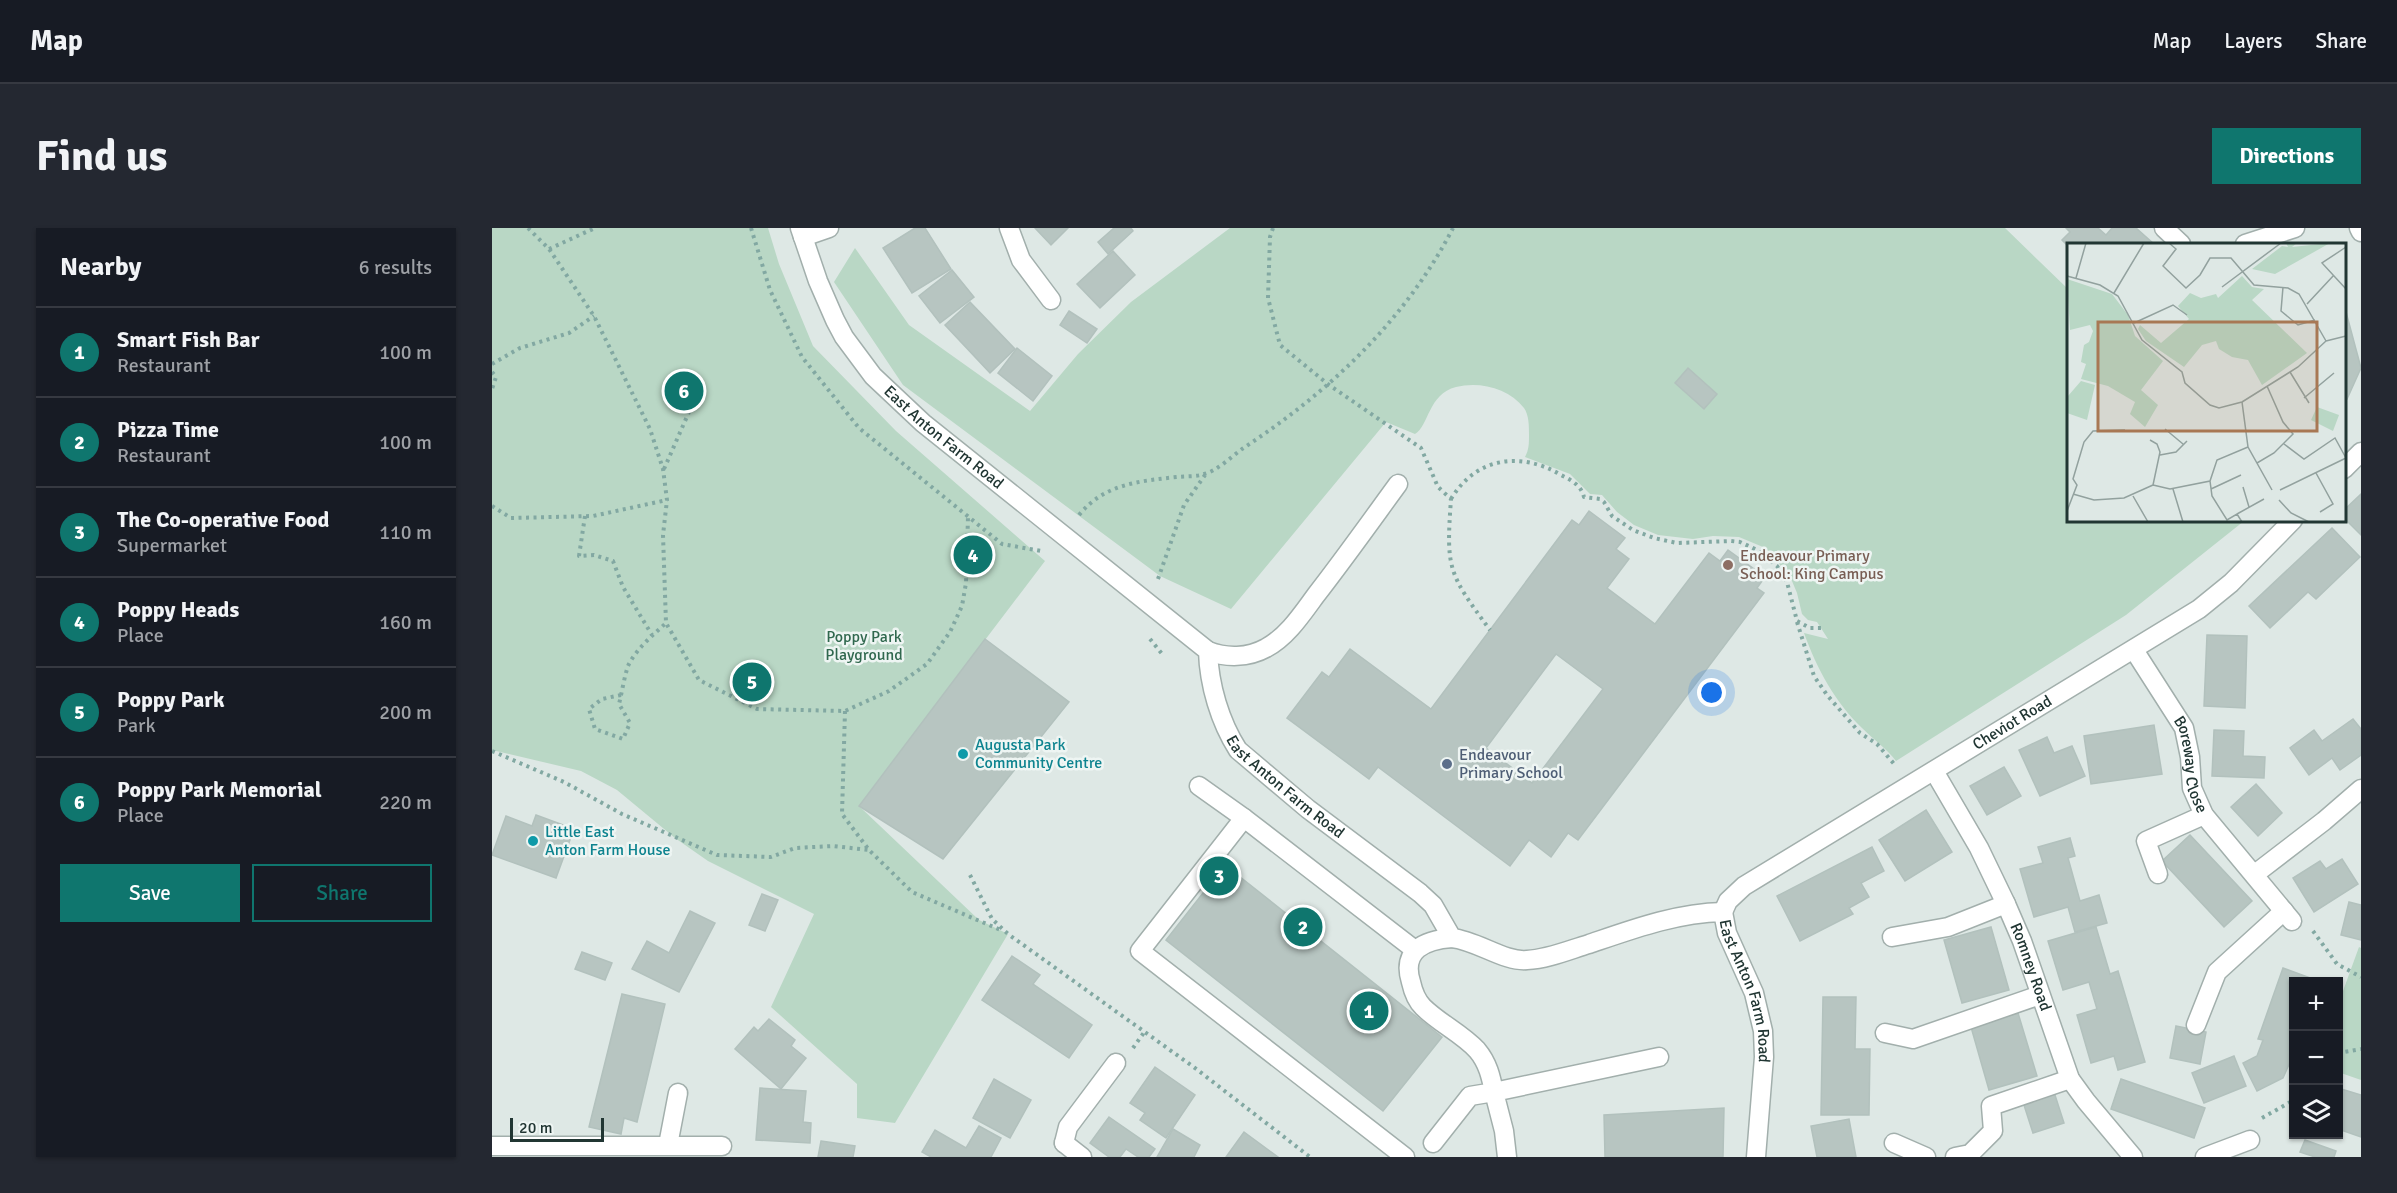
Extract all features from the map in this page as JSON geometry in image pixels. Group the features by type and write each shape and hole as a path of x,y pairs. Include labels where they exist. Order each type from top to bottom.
{"street":[{"path":"801,233 829,228"},
{"path":"1009,228 1021,260 1051,300"},
{"path":"2164,228 2180,243"},
{"path":"2248,243 2295,228"},
{"name":"East Anton Farm Road","path":"801,233 835,320 844,337 873,376 923,423 1208,651 1208,665 1219,709 1230,738 1238,750 1308,809 1420,893 1432,905 1452,938 1472,941 1506,957 1524,960 1560,953 1664,920 1702,913 1723,912 1727,933 1754,993 1763,1031 1764,1057 1756,1157"},
{"path":"2346,467 2361,452"},
{"path":"1208,651 1226,656 1252,654 1280,639 1308,606 1398,484"},
{"name":"Cheviot Road","path":"1723,912 1728,901 1744,886 2134,650 2212,600 2291,522"},
{"name":"Boreway Close","path":"2134,650 2184,728 2190,757 2192,788 2204,815 2288,916"},
{"name":"Romney Road","path":"1934,771 1978,848 2006,904 2070,1079 2133,1157"},
{"path":"1199,786 1415,950"},
{"path":"2255,874 2324,821 2361,789"},
{"path":"2158,874 2146,841 2204,815"},
{"path":"1244,818 1140,951 1405,1157"},
{"path":"1892,937 1948,927 2006,904"},
{"path":"2196,1025 2217,972 2288,916"},
{"path":"1452,938 1431,941 1415,950 1408,967 1415,995 1421,1006 1476,1050 1488,1068 1504,1131 1507,1157"},
{"path":"1885,1033 1913,1039 2040,995"},
{"path":"1432,1143 1470,1096 1659,1057"},
{"path":"1082,1157 1064,1143 1068,1127 1116,1063"},
{"path":"1955,1157 1970,1154 1994,1131 1991,1106 2070,1079"},
{"path":"668,1145 678,1093"},
{"path":"2205,1157 2250,1140"},
{"path":"1894,1143 1926,1157"},
{"path":"492,1146 722,1146"}],"path":[{"path":"528,228 549,249 594,316 651,429 663,469 667,500 663,535 666,623 699,680 757,709 845,711 889,692 927,664 950,632 962,606 966,584 968,517"},
{"path":"549,249 595,228"},
{"path":"1273,228 1270,237 1268,298 1280,345 1329,385 1420,448 1438,487 1451,499"},
{"path":"1144,598 1158,581 1184,505 1205,474 1278,426 1329,385 1383,331 1416,291 1453,228"},
{"path":"492,364 520,348 569,333 594,316"},
{"path":"492,372 496,377 492,389"},
{"path":"663,469 689,412"},
{"path":"1490,630 1461,590 1449,563 1451,499 1464,481 1484,466 1514,460 1527,461 1570,480 1578,486 1584,497 1600,499 1612,516 1644,535 1677,543 1740,542 1757,550 1777,566 1787,582 1814,676 1827,695 1860,733 1877,744 1914,784"},
{"path":"1064,535 1083,510 1111,489 1133,483 1205,474"},
{"path":"492,506 510,518 585,516 667,500"},
{"path":"585,516 579,556 594,555 613,561 622,587 652,635"},
{"path":"1797,621 1810,628 1821,628"},
{"path":"621,695 602,699 589,710 595,729 623,739 630,723 619,704 628,665 652,635 666,623"},
{"path":"845,711 842,814 869,850 912,892 1008,933"},
{"path":"492,751 564,782 622,814 717,855 771,857 795,848 833,846 869,850"},
{"path":"970,875 992,919 1008,933 1145,1031 1311,1157"},
{"path":"2288,916 2305,922 2337,964 2361,977"},
{"path":"1131,1050 1145,1031"},
{"path":"2343,1052 2361,1049"},
{"path":"2250,1140 2263,1116 2289,1103"}],"green space":[{"name":"Poppy Park Playground","path":"492,228 768,228 779,264 813,346 896,431 1045,561 859,806 979,920 1008,934 895,1123 857,1118 857,1084 771,1007 814,914 708,861 675,838 617,790 581,771 492,750"},
{"path":"1230,228 2005,228 2067,288 2067,522 2243,522 2126,615 1896,761 1852,718 1828,684 1804,633 1828,639 1817,622 1808,620 1802,614 1792,581 1772,554 1763,547 1739,537 1713,536 1693,539 1658,535 1634,525 1617,512 1602,495 1590,494 1570,474 1525,457 1529,441 1527,414 1518,401 1502,391 1484,386 1465,385 1447,391 1434,403 1420,430 1415,434 1386,422 1231,609 1160,576 903,385 834,282 855,248 909,325 1030,411 1078,354 1131,302"},
{"path":"2359,947 2361,948 2361,1080 2343,1074 2343,991"}],"building":[{"path":"915,228 925,228 951,269 912,293 883,248"},
{"path":"1035,228 1068,228 1051,245"},
{"path":"1114,228 1131,228 1133,231 1108,254 1098,242"},
{"path":"2066,228 2098,228 2106,235 2112,228 2136,228 2153,243 2067,243 2067,245 2062,240 2070,232"},
{"path":"1113,251 1135,275 1100,308 1077,284"},
{"path":"952,270 974,297 940,323 919,296"},
{"path":"970,302 1015,349 990,373 945,325"},
{"path":"1069,311 1097,329 1087,343 1060,325"},
{"path":"2346,312 2361,368 2346,399"},
{"path":"1017,348 1052,376 1033,401 998,373"},
{"path":"1688,368 1717,394 1704,409 1675,383"},
{"path":"2361,494 2361,535 2346,520 2346,508"},
{"path":"1589,511 1625,538 1616,549 1629,559 1607,588 1655,624 1709,553 1720,561 1728,550 1765,577 1757,588 1764,593 1578,840 1568,833 1551,857 1529,840 1510,866 1378,767 1369,779 1287,718 1322,672 1329,677 1350,649 1431,709 1572,520 1579,525","holes":["1556,654 1603,689 1532,783 1486,748"]},
{"path":"2332,528 2360,557 2316,599 2308,592 2270,628 2249,606"},
{"path":"2207,635 2247,636 2245,708 2204,706"},
{"name":"Augusta Park Community Centre","path":"985,639 1069,702 943,859 859,806"},
{"path":"2353,719 2361,729 2361,755 2340,770 2332,758 2309,775 2290,748 2314,730 2322,741"},
{"path":"2154,725 2162,774 2091,784 2084,736"},
{"path":"2214,730 2244,731 2243,756 2265,757 2264,778 2212,776"},
{"path":"2047,737 2054,753 2072,746 2085,776 2040,796 2019,750"},
{"path":"2004,767 2021,796 1987,815 1970,786"},
{"path":"2256,784 2282,813 2258,836 2231,807"},
{"path":"1926,810 1952,852 1905,881 1879,840"},
{"name":"Little East Anton Farm House","path":"536,815 574,829 556,878 492,855 506,816 532,826"},
{"path":"2190,835 2252,901 2224,927 2162,861"},
{"path":"2070,838 2075,856 2068,858 2080,901 2099,895 2107,923 2075,932 2068,907 2034,917 2020,869 2043,863 2038,847"},
{"path":"1872,847 1884,871 1861,883 1869,897 1849,908 1853,914 1800,941 1777,896"},
{"path":"2342,859 2358,884 2314,912 2293,878 2320,861 2326,869"},
{"path":"1225,865 1442,1037 1383,1111 1166,940"},
{"path":"762,894 778,900 765,931 749,925"},
{"path":"2349,902 2361,905 2361,940 2341,935"},
{"path":"690,911 715,923 679,992 632,969 647,941 669,953"},
{"path":"1991,927 2009,990 1962,1003 1944,940"},
{"path":"2096,927 2110,974 2118,971 2145,1062 2118,1070 2114,1056 2091,1063 2077,1015 2097,1009 2089,982 2063,990 2048,941"},
{"path":"582,952 612,963 605,980 575,969"},
{"path":"1012,956 1040,975 1033,984 1092,1025 1069,1058 982,1000"},
{"path":"2283,968 2307,977 2289,977 2289,1064 2283,1078 2257,1091 2243,1063 2257,1056 2263,1040 2258,1039"},
{"path":"622,994 665,1004 637,1122 624,1118 621,1134 589,1127"},
{"path":"1823,997 1856,997 1855,1049 1870,1049 1869,1115 1821,1115"},
{"path":"2018,1013 2037,1076 1989,1090 1971,1027"},
{"path":"769,1019 795,1040 791,1046 806,1058 781,1089 735,1049 754,1027 758,1031"},
{"path":"2176,1026 2206,1032 2200,1064 2170,1058"},
{"path":"2234,1056 2246,1086 2204,1103 2192,1073"},
{"path":"1155,1067 1195,1095 1166,1138 1140,1120 1145,1113 1130,1103"},
{"path":"994,1079 1031,1100 1010,1138 973,1118"},
{"path":"2121,1079 2205,1108 2194,1138 2111,1109"},
{"path":"760,1088 806,1091 803,1122 811,1123 810,1143 756,1140"},
{"path":"2343,1090 2361,1095 2361,1137 2343,1131"},
{"path":"2054,1092 2064,1123 2033,1133 2023,1102"},
{"path":"1724,1108 1723,1157 1605,1157 1604,1115"},
{"path":"1109,1117 1155,1149 1149,1157 1138,1157 1126,1149 1120,1157 1109,1157 1090,1143"},
{"path":"1849,1119 1856,1157 1817,1157 1811,1126"},
{"path":"979,1126 1001,1138 991,1157 931,1157 922,1152 935,1130 966,1148"},
{"path":"1173,1129 1200,1145 1194,1157 1157,1157"},
{"path":"1244,1132 1278,1157 1226,1157"},
{"path":"2305,1140 2336,1151 2334,1157 2315,1157 2300,1152"},
{"path":"821,1141 855,1146 853,1157 818,1157"}],"place":[{"name":"Poppy Park Memorial","path":"684,391"},
{"name":"Poppy Heads","path":"973,555"},
{"name":"Endeavour Primary School: King Campus","path":"1728,565"},
{"name":"Poppy Park","path":"752,682"},
{"name":"Augusta Park Community Centre","path":"963,754"},
{"name":"Endeavour Primary School","path":"1447,764"},
{"name":"Little East Anton Farm House","path":"533,841"},
{"name":"The Co-operative Food","path":"1219,876"},
{"name":"Pizza Time","path":"1303,927"},
{"name":"Smart Fish Bar","path":"1369,1011"}]}
